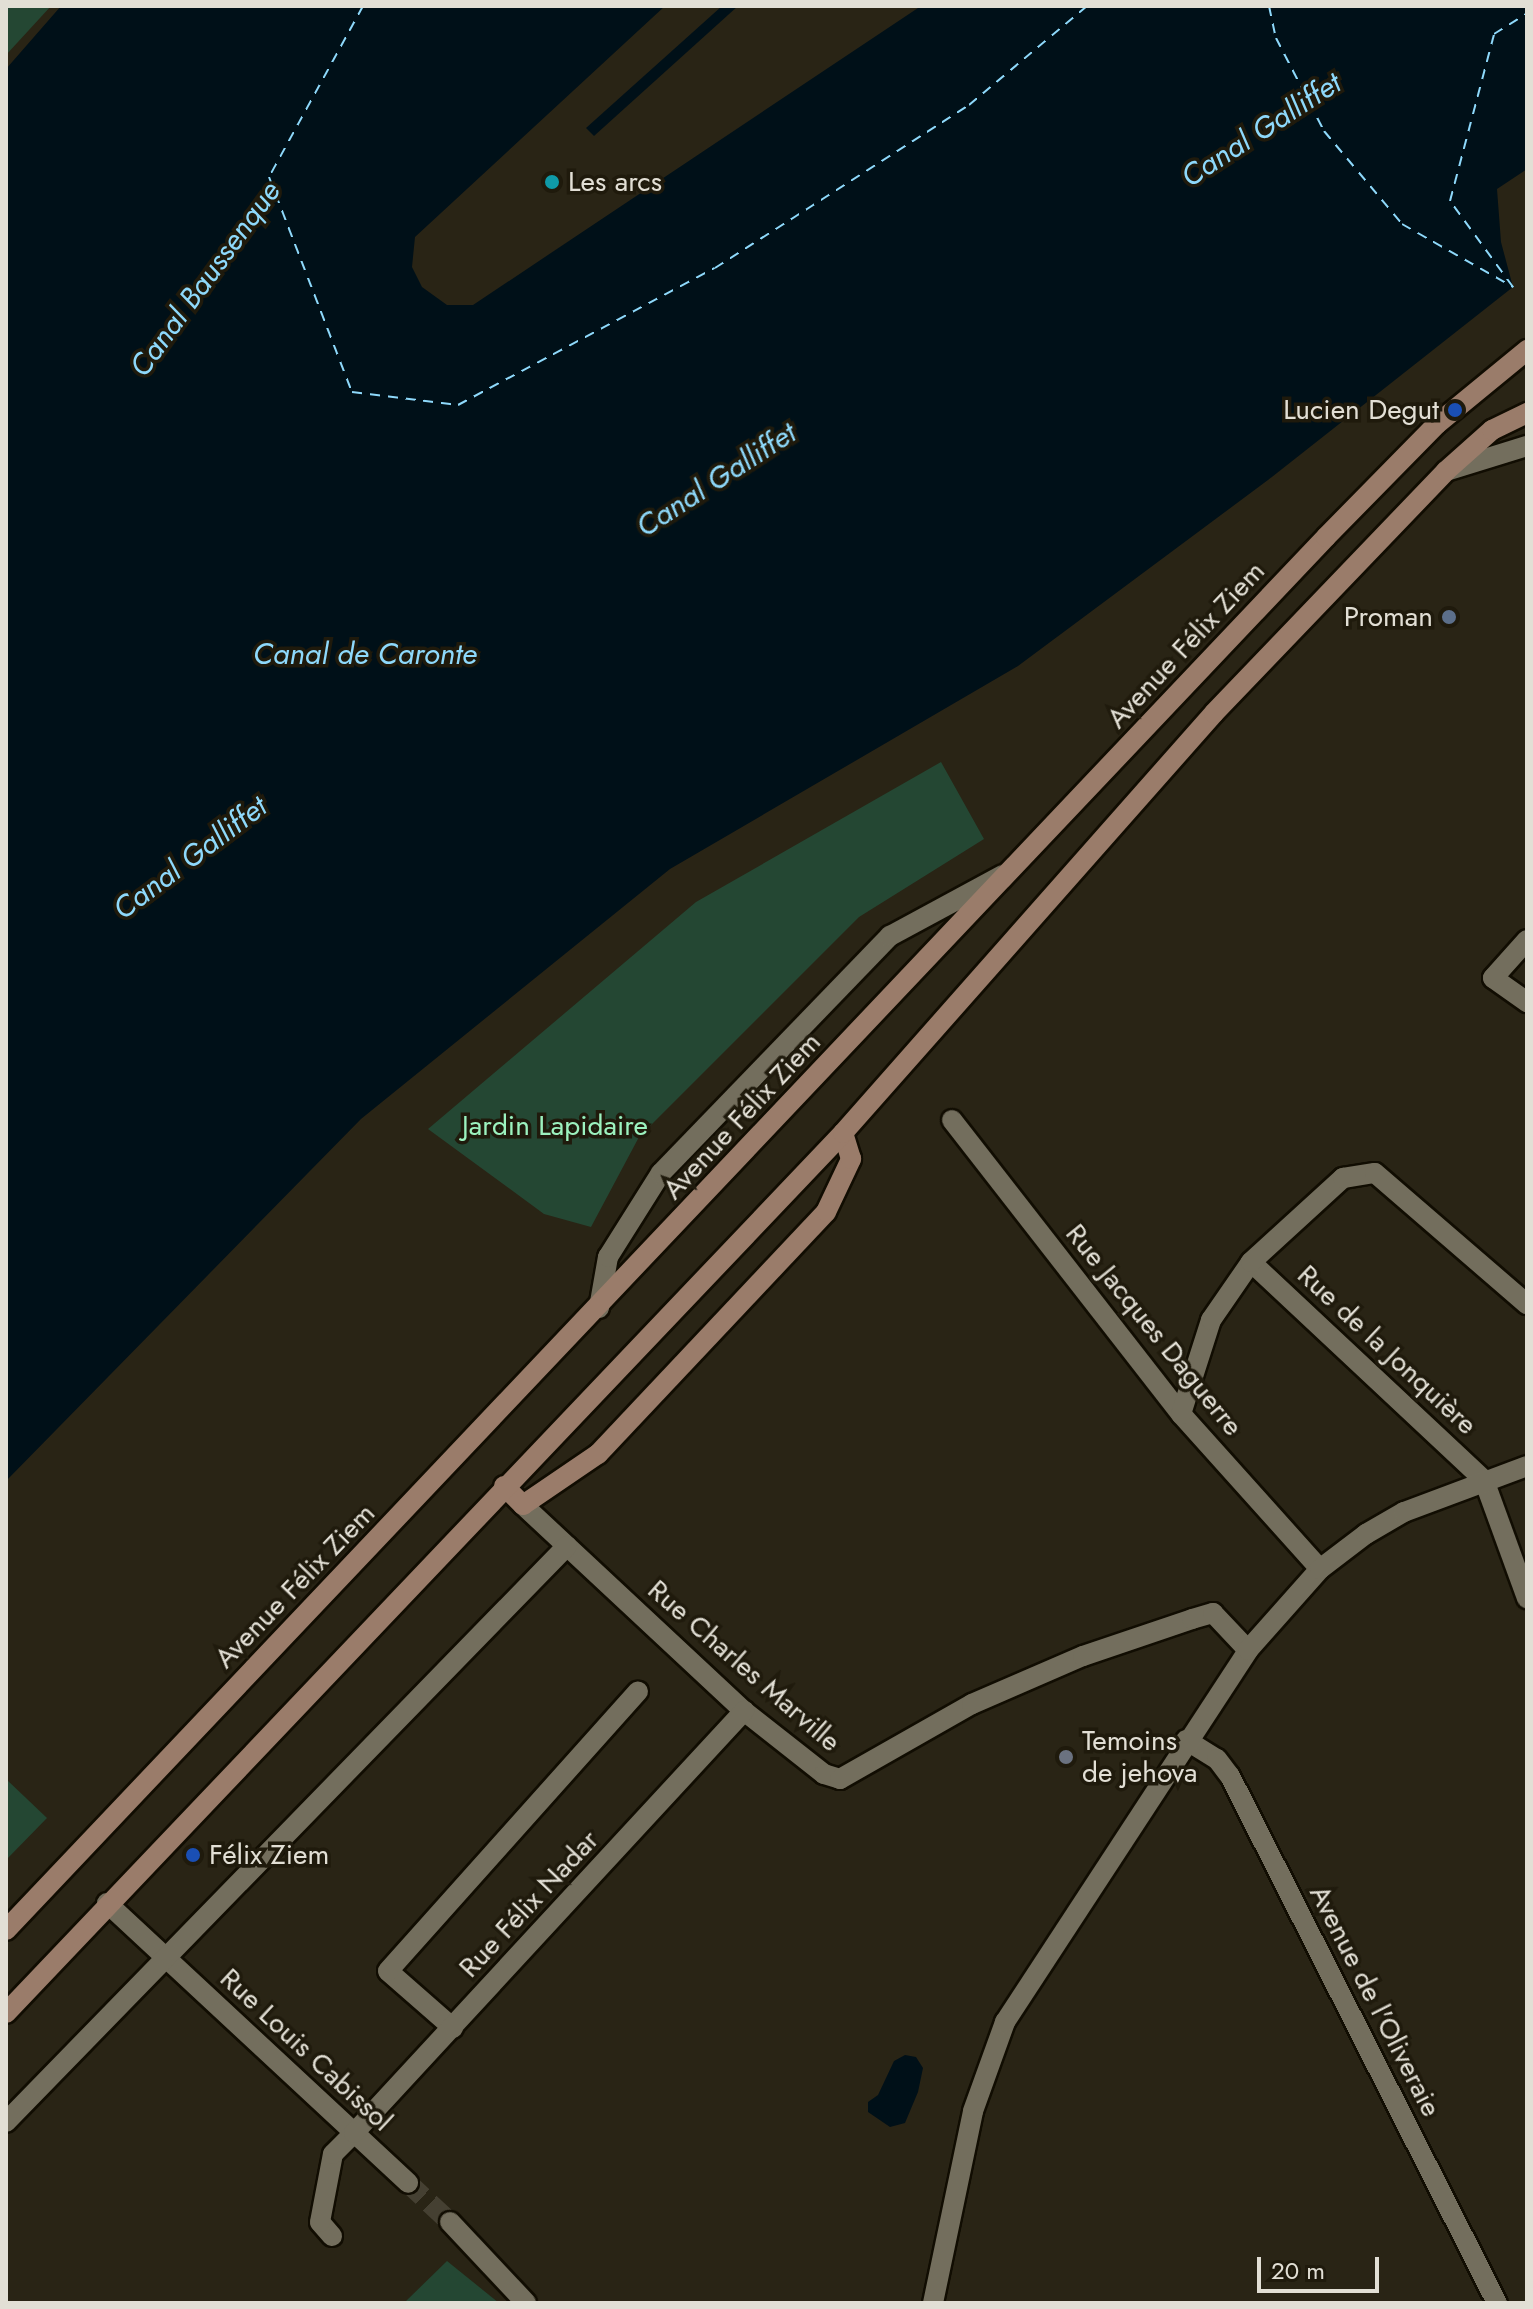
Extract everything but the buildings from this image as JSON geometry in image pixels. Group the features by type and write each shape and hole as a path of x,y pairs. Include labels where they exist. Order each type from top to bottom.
{"main road":[{"name":"Avenue Félix Ziem","path":"6,1930 1426,435 1527,350"},
{"path":"6,2013 107,1903 843,1133 1214,713 1446,471 1492,430 1527,413"},
{"path":"504,1486 523,1505 598,1454 826,1212 851,1159 843,1133"}],"street":[{"path":"1446,471 1527,446"},
{"path":"599,1308 608,1257 661,1173 890,936 1010,872"},
{"path":"1527,940 1493,978 1527,1002"},
{"name":"Rue Jacques Daguerre","path":"952,1120 1181,1414 1320,1569"},
{"path":"1181,1414 1211,1320 1251,1262 1343,1178 1375,1173 1527,1304"},
{"name":"Rue de la Jonquière","path":"1251,1262 1484,1480"},
{"path":"933,2303 973,2111 1005,2022 1186,1740 1248,1650 1320,1569 1404,1512 1527,1466"},
{"path":"1484,1480 1527,1598"},
{"name":"Rue Charles Marville","path":"523,1505 744,1711 824,1774 840,1779 972,1704 1083,1656 1192,1619 1213,1613 1248,1650"},
{"path":"6,2122 567,1546"},
{"path":"453,2028 388,1971 638,1691"},
{"name":"Rue Félix Nadar","path":"332,2236 320,2222 333,2154 744,1711"},
{"name":"Avenue de l'Oliveraie","path":"1186,1740 1217,1759 1230,1776 1497,2303"},
{"path":"107,1903 165,1958"},
{"name":"Rue Louis Cabissol","path":"165,1958 408,2183"},
{"path":"450,2222 526,2303"}],"green space":[{"path":"6,6 51,6 6,55"},
{"name":"Jardin Lapidaire","path":"941,762 984,839 859,917 639,1137 591,1227 544,1214 428,1129 696,902"},
{"path":"6,1779 47,1818 6,1860"},
{"path":"447,2261 499,2303 404,2303"}],"water":[{"name":"Canal de Caronte","path":"61,6 665,6 415,237 412,267 422,287 447,305 473,305 921,6 1527,6 1527,169 1497,189 1501,242 1513,287 1268,480 1018,666 670,869 361,1119 6,1481 6,69"},
{"path":"722,6 738,6 594,136 586,128"},
{"path":"905,2055 916,2057 923,2068 918,2092 905,2123 890,2127 868,2112 868,2102 878,2095 894,2061"}],"ferry route":[{"path":"363,6 269,177 352,392 458,405 715,268 969,105 1087,6"},
{"path":"1269,6 1276,38 1324,131 1402,224 1513,287 1450,201 1494,34 1527,13"}],"tunnel":[{"path":"408,2183 450,2222"}],"place":[{"name":"Les arcs","path":"552,182"},
{"name":"Lucien Degut","path":"1455,410"},
{"name":"Proman","path":"1449,617"},
{"name":"Temoins de jehova","path":"1066,1757"},
{"name":"Félix Ziem","path":"193,1855"}],"water label":[{"name":"Canal Galliffet","path":"1261,130"},
{"name":"Canal Baussenque","path":"205,279"},
{"name":"Canal Galliffet","path":"716,480"},
{"name":"Canal Galliffet","path":"190,858"}]}
